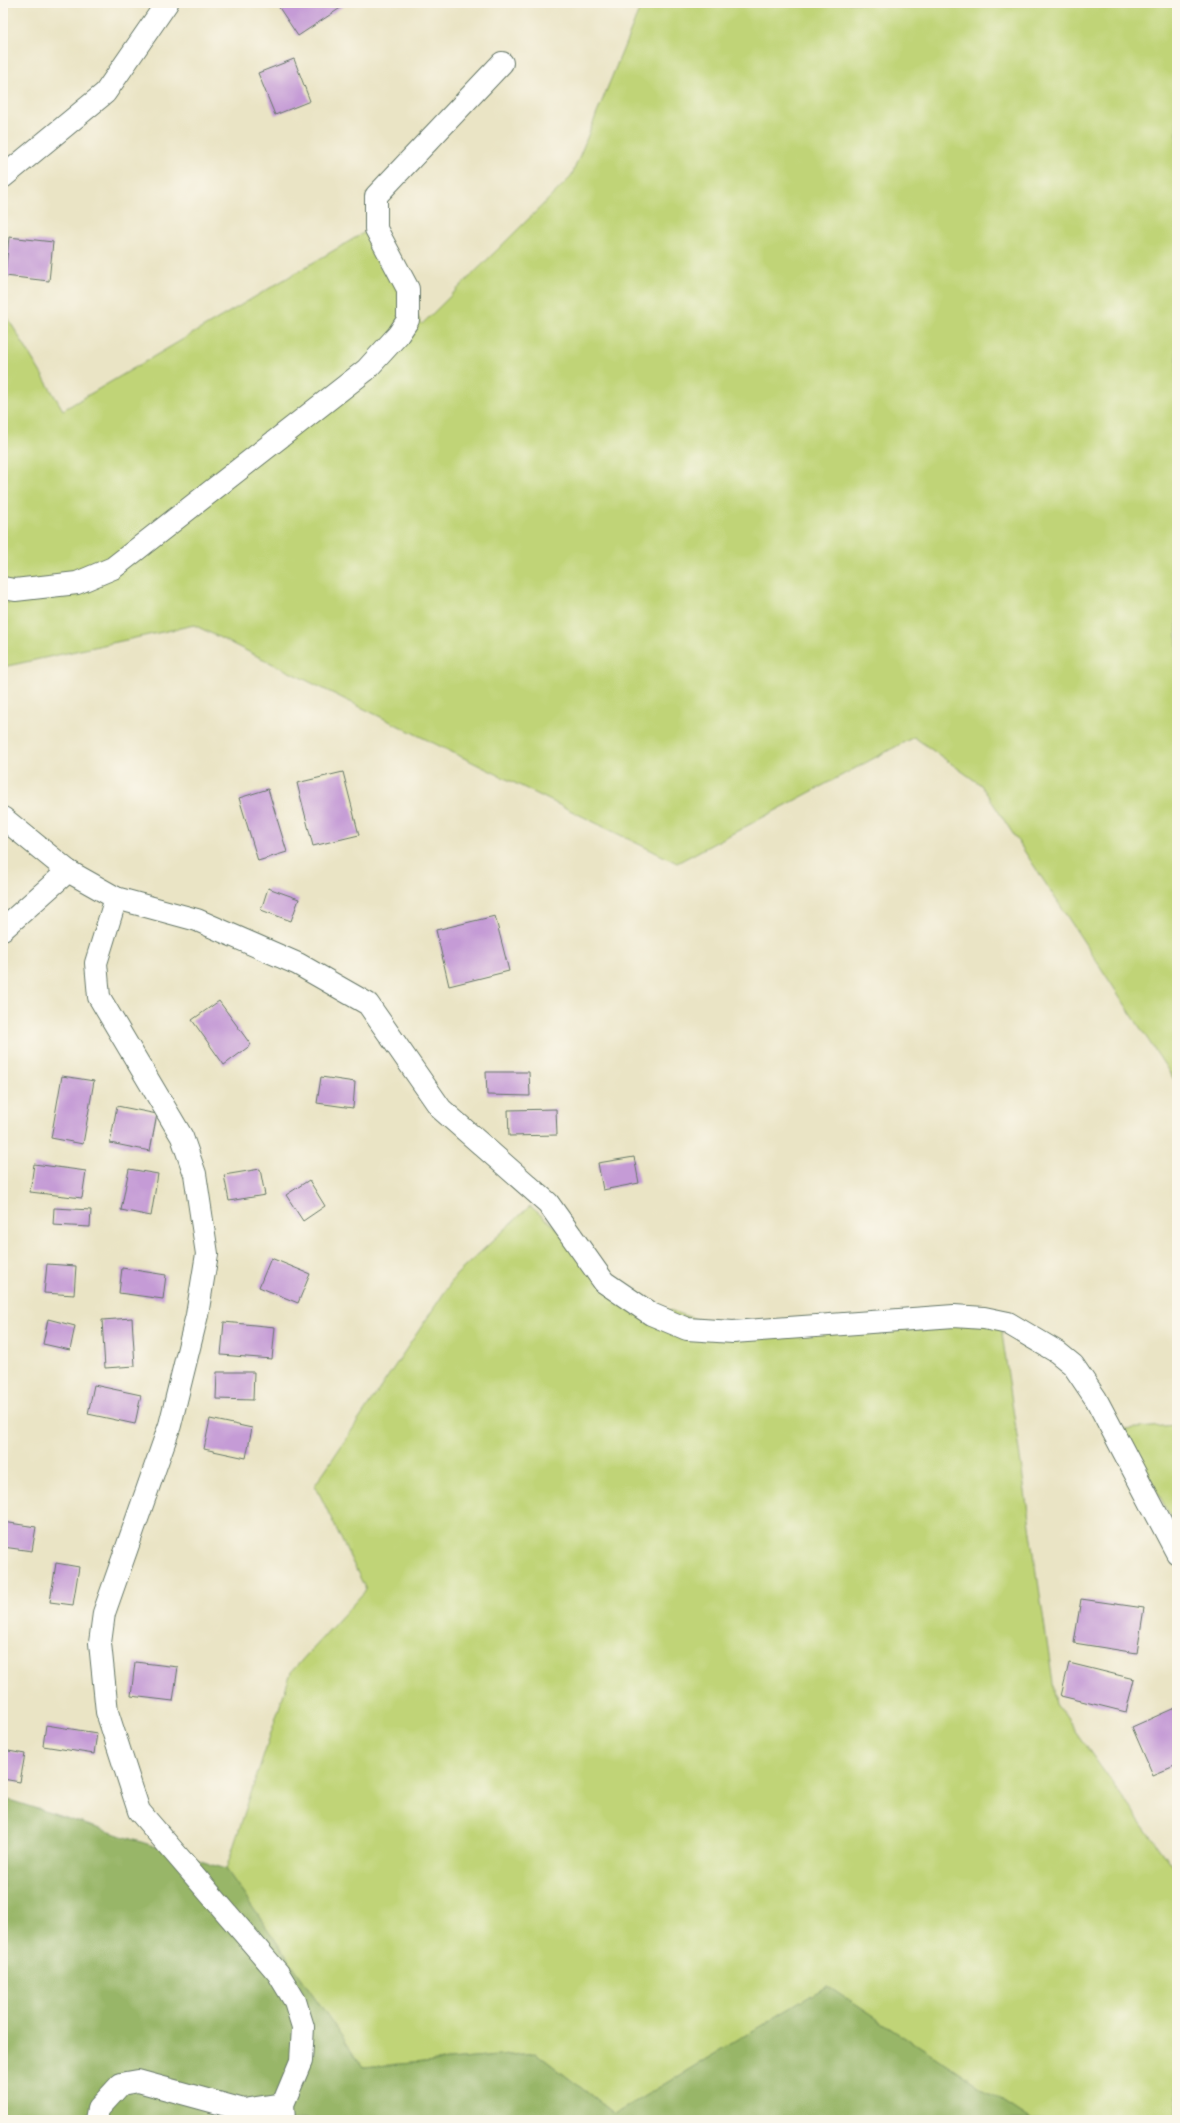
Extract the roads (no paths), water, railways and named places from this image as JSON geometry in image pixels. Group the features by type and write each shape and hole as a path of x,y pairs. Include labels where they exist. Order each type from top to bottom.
{"street":[{"path":"3,177 105,93 167,3"},
{"path":"3,588 15,590 78,583 113,568 366,370 398,335 408,320 408,289 376,229 376,196 502,62"},
{"path":"3,818 68,871 116,898 197,920 298,964 368,1004 441,1109 548,1203 604,1282 651,1314 687,1329 733,1332 954,1316 984,1318 1008,1323 1057,1352 1073,1365 1096,1399 1177,1553"},
{"path":"3,929 68,871"},
{"path":"96,2120 98,2108 121,2084 138,2081 244,2110 284,2112 301,2062 303,2027 295,2001 278,1972 139,1811 107,1712 100,1643 104,1613 170,1425 197,1315 207,1254 195,1174 182,1137 99,997 96,963 116,898"}]}
